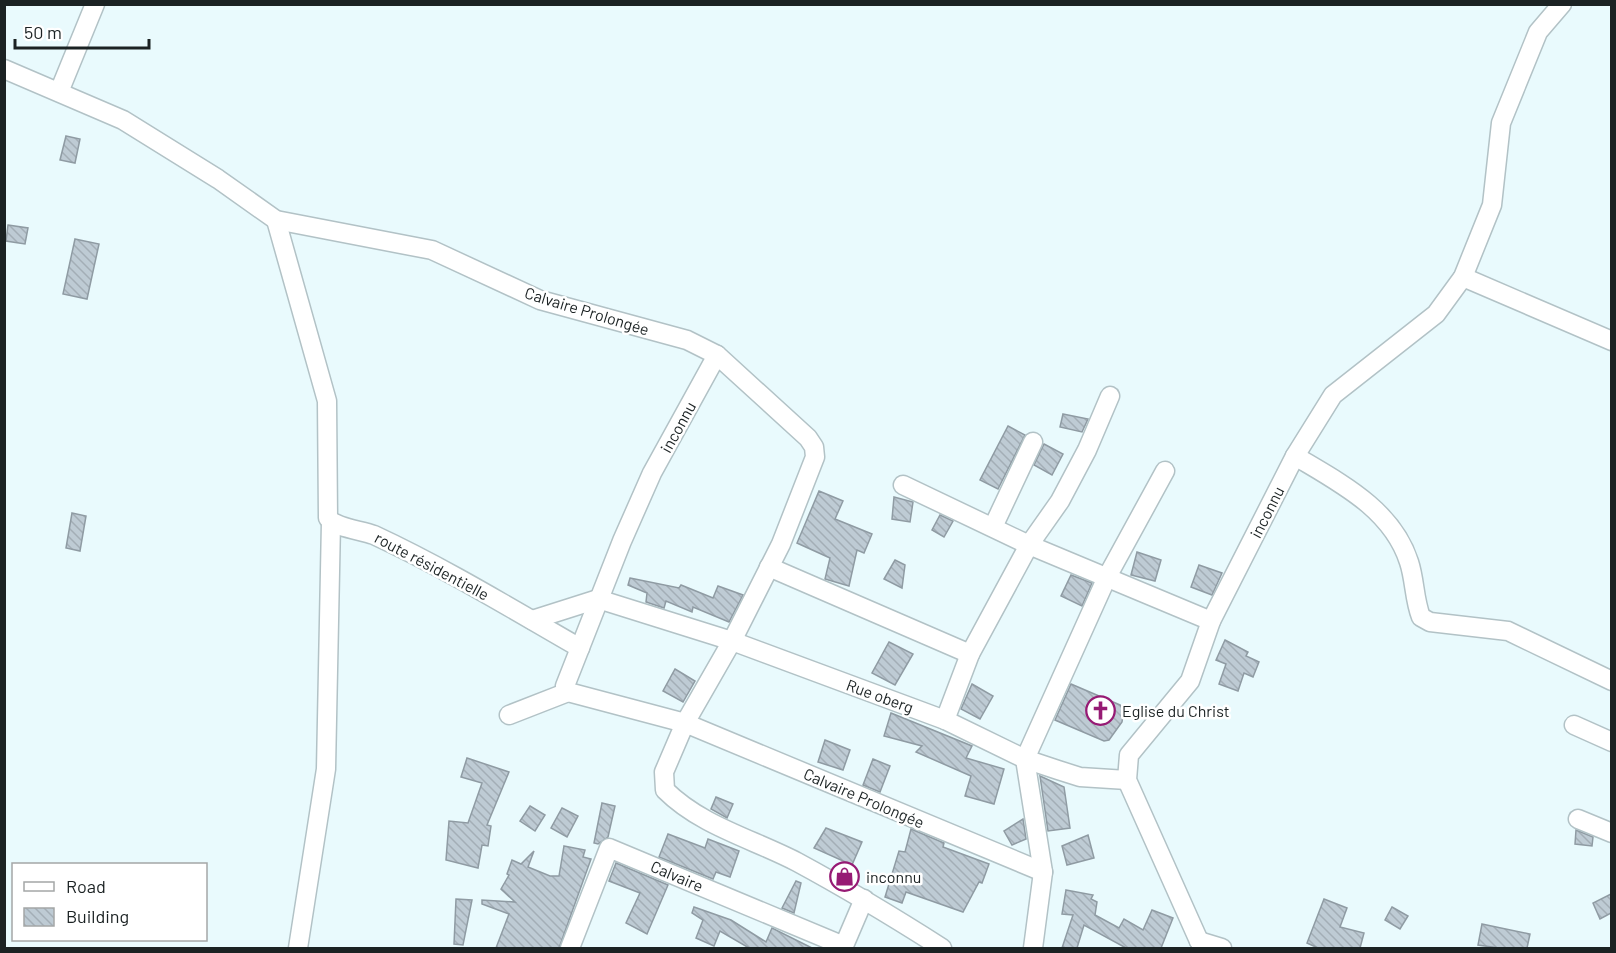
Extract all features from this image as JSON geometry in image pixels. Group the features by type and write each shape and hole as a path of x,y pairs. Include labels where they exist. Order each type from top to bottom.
{"street":[{"path":"59,92 95,4"},
{"name":"inconnu","path":"1127,780 1129,755 1190,681 1211,621 1295,456 1333,395 1436,314 1463,277 1492,204 1501,123 1538,32 1562,4"},
{"name":"Calvaire Prolongée","path":"4,69 123,120 218,179 276,220 432,250 540,300 687,340 717,355 808,438 814,447 815,458 770,567 732,641 685,723 664,772 665,790 678,803 703,820 755,841 864,899"},
{"path":"276,220 327,401 328,518 331,522 326,769 297,948"},
{"path":"1463,277 1611,341"},
{"name":"inconnu","path":"568,692 565,686 598,599 652,473 717,355"},
{"path":"945,720 970,654 1029,545 1060,501 1087,450 1110,396"},
{"path":"993,527 1033,442"},
{"path":"1295,456 1365,499 1397,536 1409,562 1421,617 1430,622 1508,632 1611,681"},
{"path":"1033,948 1043,872 1025,759 1107,577 1165,471"},
{"path":"903,485 1029,545 1211,621"},
{"name":"route résidentielle","path":"331,522 359,529 420,557 580,648"},
{"path":"770,567 970,654"},
{"path":"532,620 598,599 732,641"},
{"name":"Rue oberg","path":"732,641 945,720 1025,759"},
{"path":"509,715 568,692 685,723"},
{"name":"Calvaire Prolongée","path":"685,723 1043,872"},
{"path":"1574,725 1611,742"},
{"path":"1025,759 1080,777 1127,780 1196,945 1222,948"},
{"path":"1578,819 1611,832"},
{"name":"Calvaire","path":"570,948 609,848 843,947 864,899"},
{"path":"864,899 942,948"}],"building":[{"path":"66,136 80,139 75,163 60,160"},
{"path":"8,225 28,228 25,244 6,241"},
{"path":"75,239 99,244 87,299 63,294"},
{"path":"1063,414 1088,419 1082,432 1060,427"},
{"path":"1008,426 1025,435 998,489 980,480"},
{"path":"1044,444 1063,454 1052,475 1034,465"},
{"path":"819,491 843,501 835,519 872,534 864,553 857,550 849,586 825,579 830,558 797,543"},
{"path":"894,497 913,502 910,522 892,519"},
{"path":"72,513 86,516 80,551 66,548"},
{"path":"940,515 953,521 944,537 932,530"},
{"path":"1137,552 1161,560 1155,581 1131,575"},
{"path":"895,560 905,565 902,588 884,579"},
{"path":"1199,565 1222,573 1212,595 1191,587"},
{"path":"1071,575 1092,583 1082,606 1061,596"},
{"path":"630,578 679,588 681,585 713,598 718,586 743,595 729,622 693,607 692,612 666,601 664,608 646,602 647,593 628,585"},
{"path":"1225,640 1248,652 1246,656 1259,662 1253,677 1244,673 1238,691 1219,684 1226,664 1216,660"},
{"path":"889,642 913,654 895,685 872,673"},
{"path":"675,669 695,681 683,702 663,691"},
{"path":"972,684 993,696 980,719 961,709"},
{"path":"1071,684 1120,705 1124,709 1122,722 1109,740 1104,741 1055,720"},
{"path":"891,713 972,746 966,758 1004,769 994,804 965,796 971,776 916,752 922,746 884,736"},
{"path":"825,740 850,750 843,770 818,762"},
{"path":"467,758 509,772 487,825 491,826 488,846 482,845 478,868 446,860 449,821 468,823 482,783 461,777"},
{"path":"873,759 890,766 880,792 863,785"},
{"path":"1040,776 1064,787 1070,828 1048,831"},
{"path":"716,797 733,804 727,818 711,809"},
{"path":"602,803 615,806 608,837 598,844 594,843"},
{"path":"530,806 545,815 535,831 520,821"},
{"path":"562,808 578,816 567,837 551,828"},
{"path":"1023,819 1026,839 1012,845 1004,831"},
{"path":"826,828 862,842 852,865 814,848"},
{"path":"911,829 944,843 943,847 989,864 982,883 979,882 963,912 906,892 902,903 885,897 899,851 905,852"},
{"path":"1576,830 1593,837 1592,846 1575,844"},
{"path":"668,834 705,848 708,839 739,851 730,877 716,872 713,879 659,857"},
{"path":"1088,835 1094,858 1067,865 1062,846"},
{"path":"564,846 585,850 583,857 591,859 559,948 496,948 509,914 482,904 482,900 515,902 501,889 509,875 507,874 512,860 521,864 534,851 528,867 550,876 559,876"},
{"path":"616,863 668,885 647,934 626,923 640,893 609,881"},
{"path":"796,881 801,883 794,913 782,908"},
{"path":"1066,890 1093,895 1091,899 1097,902 1095,915 1119,928 1124,919 1143,930 1152,910 1173,918 1161,948 1126,948 1084,925 1077,948 1062,948 1073,915 1062,914"},
{"path":"1611,894 1611,913 1600,919 1593,903"},
{"path":"456,899 472,900 463,945 454,944"},
{"path":"1324,899 1347,908 1340,927 1364,933 1360,948 1318,948 1307,943"},
{"path":"694,907 731,920 766,942 772,928 812,948 749,948 720,931 714,946 696,938 703,920 692,913"},
{"path":"1392,907 1408,916 1400,929 1385,920"},
{"path":"1482,924 1530,934 1527,948 1478,945"}],"place":[{"name":"Eglise du Christ","path":"1101,711"},
{"name":"inconnu","path":"845,877"}]}
